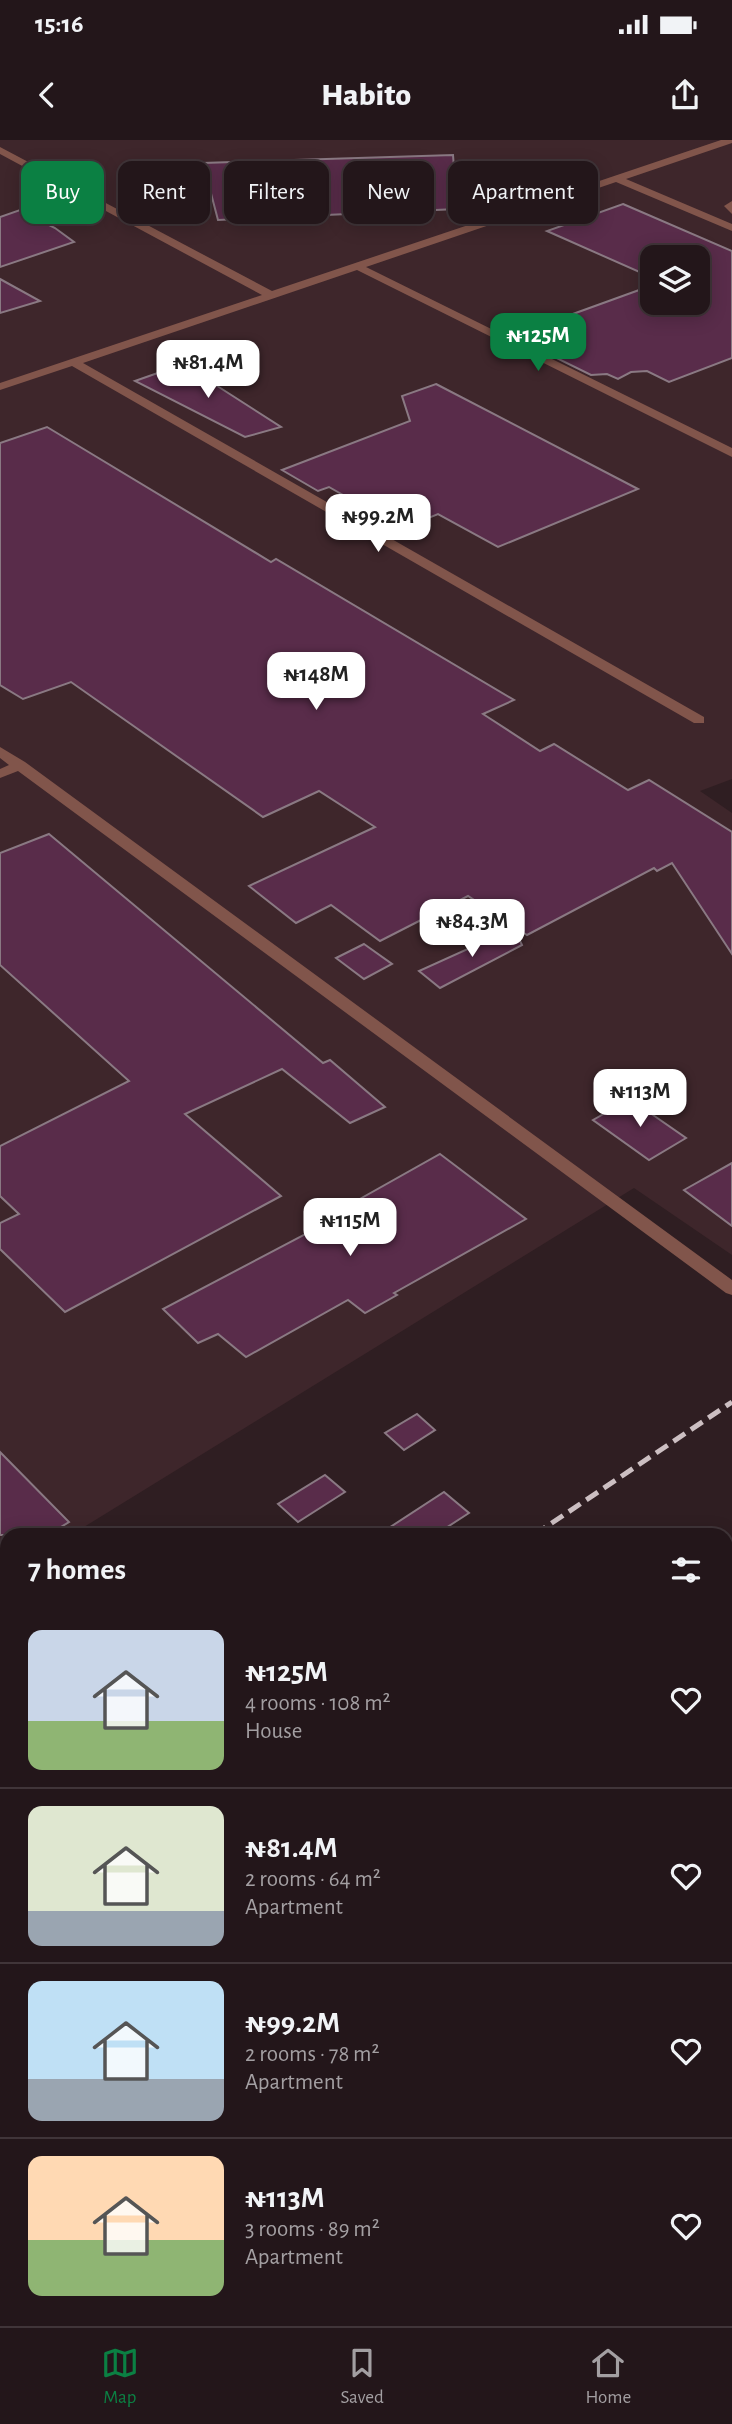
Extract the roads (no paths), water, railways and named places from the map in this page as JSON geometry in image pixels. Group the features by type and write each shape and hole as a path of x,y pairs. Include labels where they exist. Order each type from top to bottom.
{"street":[{"path":"0,387 730,140"},
{"path":"0,150 271,295"},
{"path":"618,179 732,228"},
{"path":"357,266 732,453"},
{"path":"73,362 699,720"},
{"path":"0,751 732,1289"},
{"path":"0,774 20,765"}],"lane":[{"path":"732,203 728,206 732,212"}],"railway":[{"path":"544,1528 732,1402"}]}
